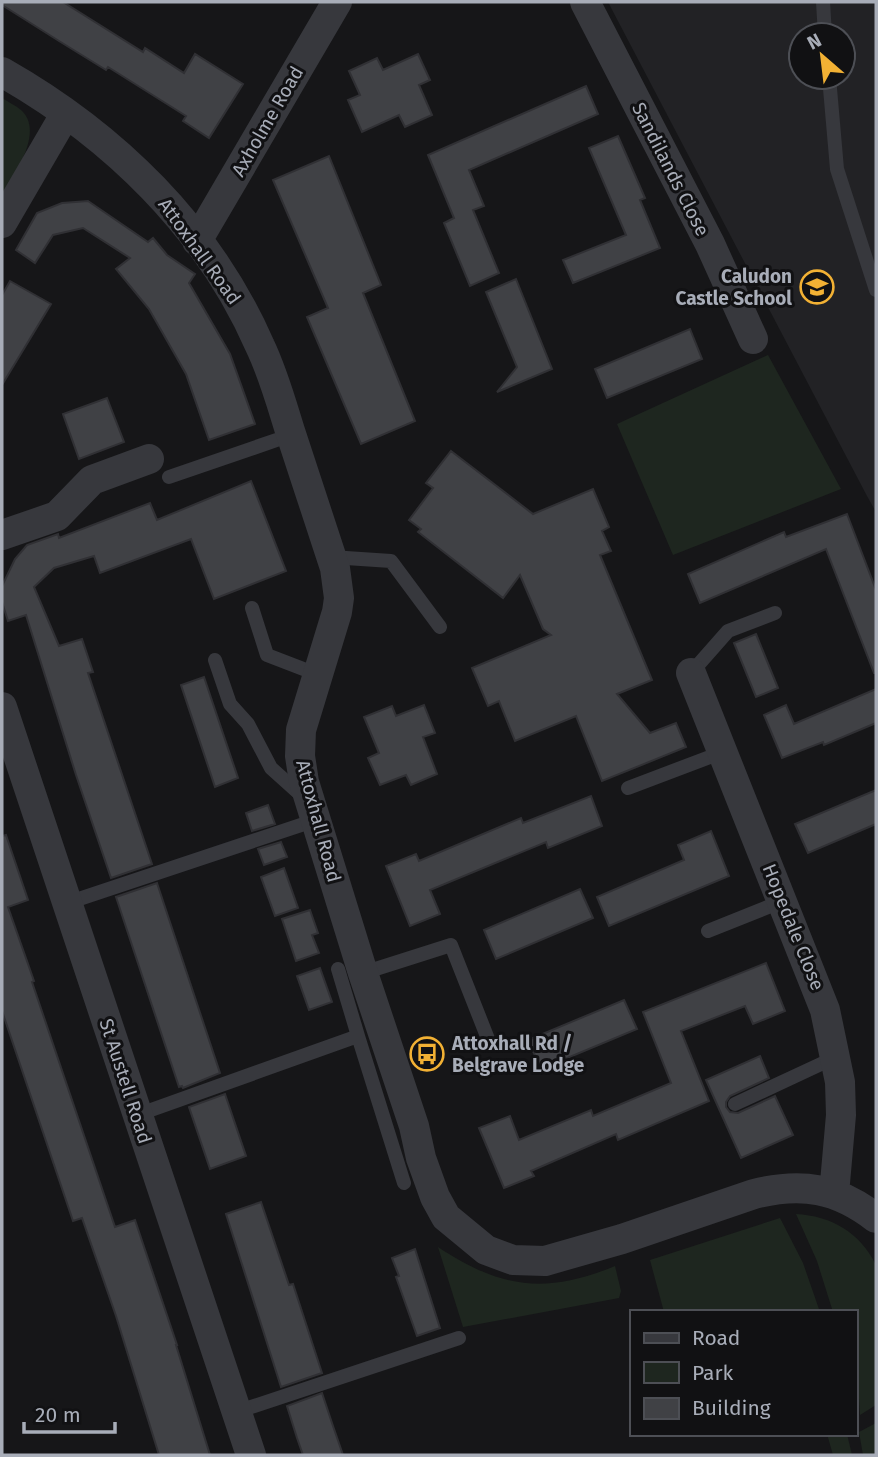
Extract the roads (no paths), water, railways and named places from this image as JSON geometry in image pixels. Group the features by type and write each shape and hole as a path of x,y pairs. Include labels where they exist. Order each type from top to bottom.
{"street":[{"name":"Axholme Road","path":"197,241 337,2"},
{"name":"Sandilands Close","path":"586,2 710,244 753,339"},
{"name":"Attoxhall Road","path":"2,72 66,113 138,171 197,241 223,277 249,322 269,366 331,557 339,598 334,627 304,717 300,743 302,769 350,971 414,1126 421,1158 435,1197 446,1217 486,1250 513,1260 545,1261 622,1239 754,1194 797,1187 834,1194 876,1218"},
{"path":"2,223 66,113"},
{"path":"2,534 57,516 92,480 159,468"},
{"name":"Hopedale Close","path":"691,673 825,1010 836,1057 841,1115 834,1194"},
{"name":"St Austell Road","path":"2,707 7,742 67,903 251,1455"}],"lane":[{"path":"822,2 824,21"},
{"path":"830,91 837,169 876,290"},
{"path":"159,468 291,435"},
{"path":"331,557 391,561 440,627"},
{"path":"252,608 267,655 319,675"},
{"path":"691,673 729,631 775,613"},
{"path":"67,903 313,812 271,768 248,724 230,704 215,660"},
{"path":"628,788 723,752"},
{"path":"708,931 783,901"},
{"path":"404,1183 358,1036 350,971 451,945 490,1044"},
{"path":"137,1115 358,1036"},
{"path":"735,1104 836,1057"},
{"path":"236,1412 459,1338"}],"place":[{"name":"Caludon Castle School","path":"817,287"},
{"name":"Attoxhall Rd / Belgrave Lodge","path":"427,1054"}]}
